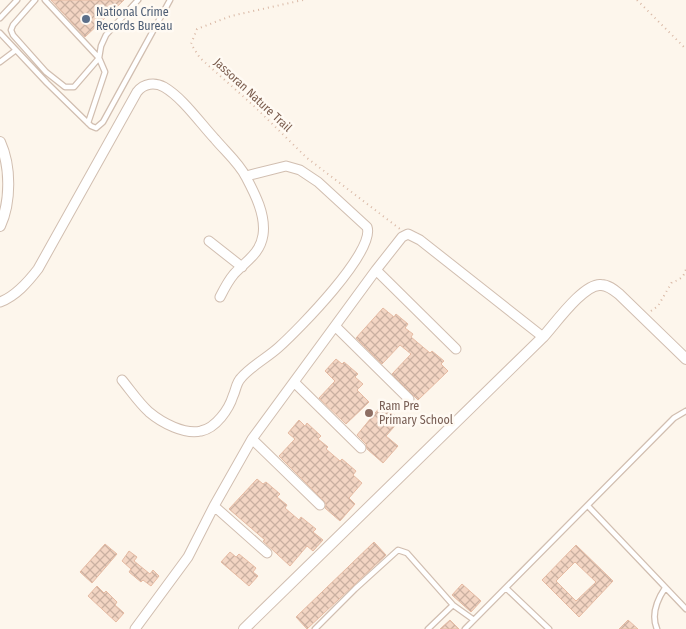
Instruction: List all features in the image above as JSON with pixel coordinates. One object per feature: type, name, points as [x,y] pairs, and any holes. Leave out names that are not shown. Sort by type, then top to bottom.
[{"type":"street","points":[[0,302],[6,300],[24,286],[38,269],[137,92],[145,85],[158,85],[172,92],[180,100],[246,176],[258,203],[263,223],[260,248],[228,283],[220,296]]},
{"type":"street","points":[[0,142],[4,150],[7,170],[6,205],[0,226]]},
{"type":"street","points":[[122,380],[150,412],[162,420],[186,431],[197,432],[207,430],[231,403],[240,379],[293,334],[340,282],[357,259],[367,238],[367,227],[307,174],[292,166],[286,166],[246,176]]},
{"type":"street","points":[[135,629],[188,557],[252,439],[397,242],[408,234],[420,240],[543,337]]},
{"type":"street","points":[[209,241],[242,267]]},
{"type":"street","points":[[376,270],[456,349]]},
{"type":"street","points":[[244,629],[543,337],[584,292],[595,286],[610,287],[686,359]]},
{"type":"street","points":[[335,326],[409,398]]},
{"type":"street","points":[[294,382],[361,448]]},
{"type":"street","points":[[252,439],[320,505]]},
{"type":"street","points":[[214,506],[267,553]]},
{"type":"lane","points":[[0,18],[17,0]]},
{"type":"lane","points":[[35,0],[13,25],[11,30],[13,35],[46,72],[65,87],[74,87],[99,58],[101,46],[106,35],[138,0]]},
{"type":"lane","points":[[45,0],[99,58],[105,72],[88,123]]},
{"type":"lane","points":[[0,33],[88,123],[96,128],[103,122],[170,0]]},
{"type":"lane","points":[[0,62],[16,50]]},
{"type":"lane","points":[[465,629],[674,418],[686,411]]},
{"type":"lane","points":[[588,506],[686,609]]},
{"type":"lane","points":[[315,629],[362,582],[398,550],[407,553],[453,605],[474,620]]},
{"type":"lane","points":[[506,588],[548,629]]},
{"type":"lane","points":[[657,629],[654,616],[657,603],[665,588]]},
{"type":"lane","points":[[428,629],[453,605]]},
{"type":"path","name":"Jassoran Nature Trail","points":[[303,0],[231,16],[197,29],[191,44],[200,58],[254,106],[307,158],[408,234]]},
{"type":"path","points":[[637,0],[686,49]]},
{"type":"path","points":[[643,318],[658,306],[672,282],[679,280],[686,269]]},
{"type":"building","name":"National Crime Records Bureau","points":[[51,0],[124,0],[85,37]]},
{"type":"building","points":[[383,308],[394,317],[396,314],[408,324],[405,328],[413,334],[411,337],[430,353],[432,351],[444,361],[441,364],[448,371],[418,400],[392,374],[411,354],[400,345],[382,364],[356,338]]},
{"type":"building","points":[[336,359],[342,364],[344,362],[358,374],[355,377],[363,384],[357,390],[369,402],[346,424],[319,398],[335,381],[325,371]]},
{"type":"building","points":[[385,401],[394,409],[391,412],[400,420],[386,436],[398,446],[383,463],[367,449],[366,444],[357,435]]},
{"type":"building","points":[[299,420],[305,426],[307,423],[321,436],[318,439],[328,447],[326,449],[356,471],[353,475],[362,483],[349,498],[355,504],[340,521],[325,508],[326,504],[324,501],[279,456],[295,439],[288,433]]},
{"type":"building","points":[[257,479],[263,484],[266,482],[280,494],[277,497],[287,505],[285,508],[299,520],[301,517],[316,529],[313,532],[323,540],[313,551],[307,546],[290,566],[263,541],[265,540],[229,509]]},
{"type":"building","points":[[374,542],[386,555],[307,629],[296,617]]},
{"type":"building","points":[[105,544],[117,554],[92,583],[80,572]]},
{"type":"building","points":[[576,545],[613,581],[579,617],[542,580]],"holes":[[[575,562],[596,582],[576,601],[556,581]]]},
{"type":"building","points":[[129,551],[137,557],[134,561],[150,574],[153,570],[159,576],[151,586],[143,580],[141,582],[129,572],[131,569],[122,561]]},
{"type":"building","points":[[230,552],[236,557],[239,554],[256,568],[253,572],[258,576],[249,586],[221,562]]},
{"type":"building","points":[[462,584],[481,601],[471,612],[452,595]]},
{"type":"building","points":[[97,586],[104,593],[106,591],[117,602],[115,605],[124,613],[116,622],[88,596]]},
{"type":"building","points":[[450,620],[459,629],[440,629]]},
{"type":"building","points":[[628,620],[638,629],[619,629]]},
{"type":"place","name":"National Crime Records Bureau","points":[[86,19]]},
{"type":"place","name":"Ram Pre Primary School","points":[[369,413]]}]
